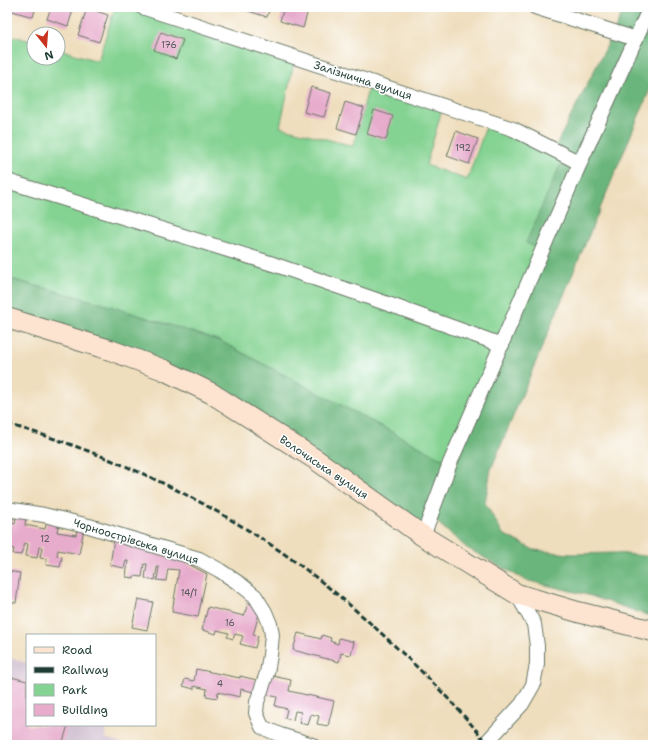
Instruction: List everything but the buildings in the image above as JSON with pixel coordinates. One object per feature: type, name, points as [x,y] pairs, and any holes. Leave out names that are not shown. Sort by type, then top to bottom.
[{"type":"main road","name":"Волочиська вулиця","points":[[7,318],[110,350],[164,370],[211,393],[315,458],[424,536],[517,594],[644,629]]},
{"type":"street","name":"Залізнична вулиця","points":[[142,7],[513,129],[553,151],[580,163]]},
{"type":"street","points":[[535,7],[636,39]]},
{"type":"street","points":[[424,536],[450,463],[580,163],[650,7]]},
{"type":"street","points":[[7,181],[273,264],[502,345]]},
{"type":"street","name":"Чорноострівська вулиця","points":[[7,509],[44,515],[89,526],[199,559],[240,584],[255,596],[265,612],[270,624],[272,635],[267,673],[256,702],[256,713],[262,727],[280,735],[312,745]]},
{"type":"street","points":[[484,745],[522,704],[533,685],[537,664],[537,646],[534,624],[517,594]]},
{"type":"shaded area","points":[[7,657],[26,663],[26,726],[106,726],[105,738],[127,745],[7,745]]},
{"type":"green space","points":[[115,7],[142,7],[295,57],[280,127],[353,146],[370,82],[443,106],[426,165],[467,180],[488,121],[580,163],[450,463],[220,341],[100,303],[7,278],[7,34],[26,40],[26,66],[66,66],[66,51],[98,61]]},
{"type":"green space","points":[[625,7],[653,7],[653,82],[491,469],[485,503],[503,534],[534,550],[570,554],[617,553],[653,557],[653,617],[588,595],[525,580],[467,548],[431,517],[423,536],[211,393],[7,318],[7,278],[100,303],[220,341],[450,463],[542,250],[526,243],[564,156],[553,151],[614,32]]},
{"type":"railway","points":[[7,424],[75,446],[173,488],[235,522],[283,553],[317,578],[382,633],[467,719],[488,745]]}]
